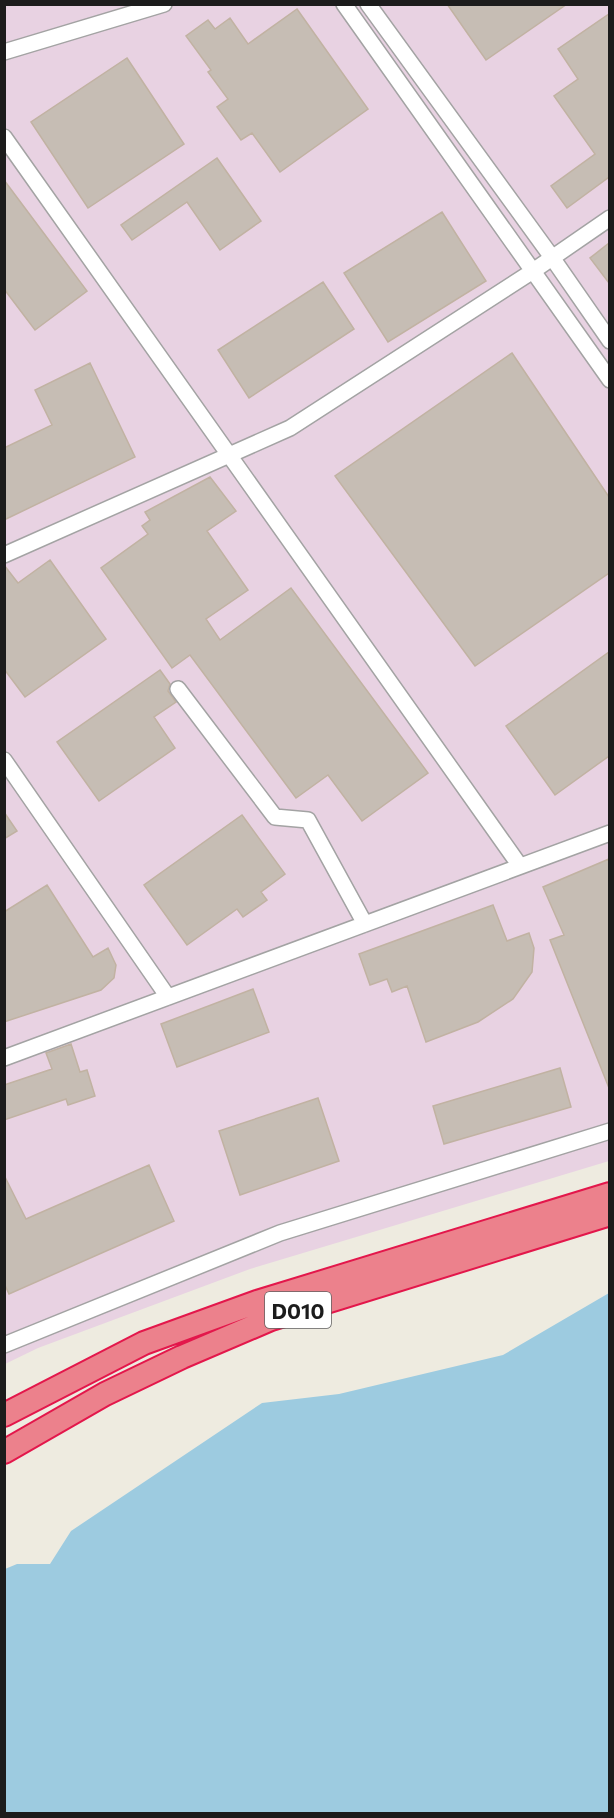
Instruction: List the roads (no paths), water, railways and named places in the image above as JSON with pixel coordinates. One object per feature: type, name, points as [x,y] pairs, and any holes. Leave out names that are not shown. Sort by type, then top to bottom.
[{"type":"highway","name":"D010","points":[[4,1415],[154,1339],[257,1302],[609,1194]]},
{"type":"highway","name":"D010","points":[[4,1452],[105,1394],[182,1357],[271,1319],[609,1214]]},
{"type":"street","points":[[4,52],[164,4]]},
{"type":"street","points":[[344,4],[609,380]]},
{"type":"street","points":[[368,4],[551,256],[609,341]]},
{"type":"street","points":[[4,137],[231,453],[520,866]]},
{"type":"street","points":[[4,555],[290,428],[533,271],[551,256],[609,218]]},
{"type":"street","points":[[178,690],[275,817],[308,820],[365,924]]},
{"type":"street","points":[[4,760],[168,997]]},
{"type":"street","points":[[4,1058],[609,833]]},
{"type":"street","points":[[4,1345],[280,1233],[609,1131]]},
{"type":"water","points":[[609,1293],[609,1813],[5,1813],[5,1569],[17,1564],[50,1564],[71,1531],[262,1403],[339,1394],[503,1355]]}]
